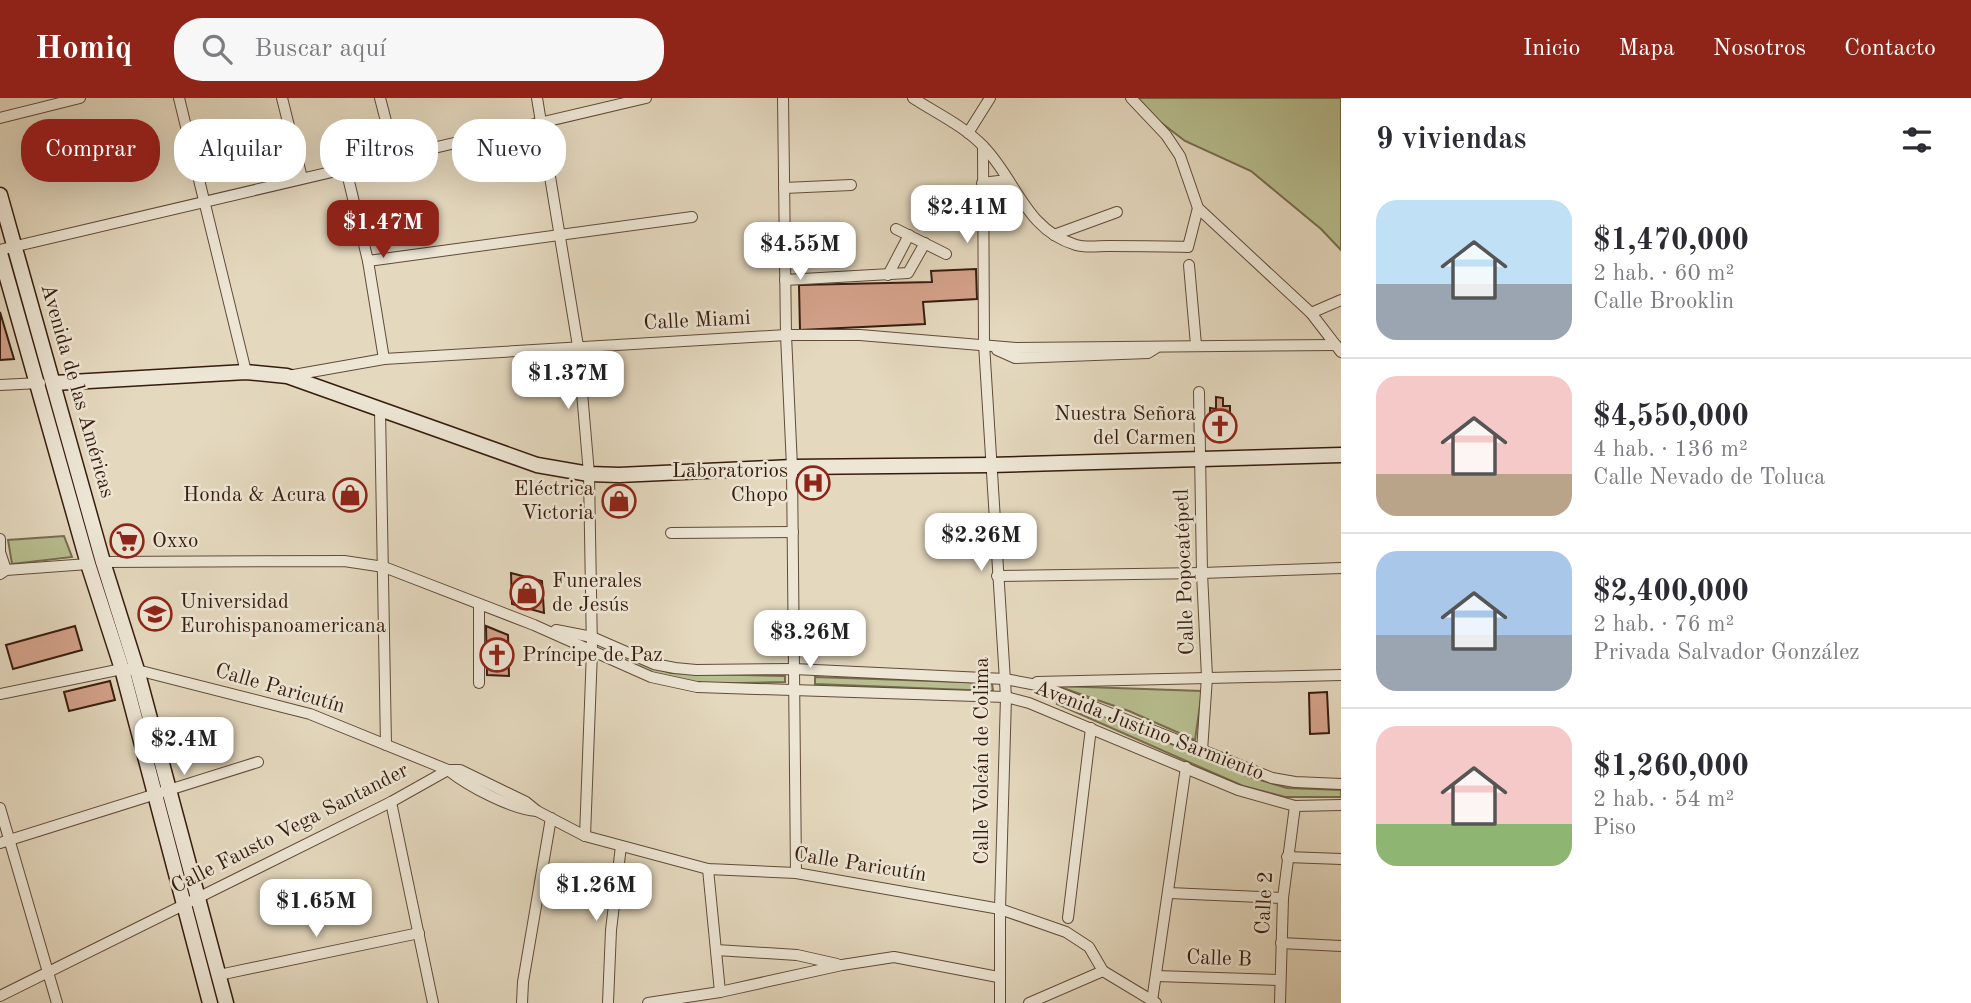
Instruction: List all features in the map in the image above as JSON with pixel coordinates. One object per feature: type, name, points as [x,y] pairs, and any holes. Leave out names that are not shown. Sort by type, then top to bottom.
[{"type":"main road","name":"Avenida de las Américas","points":[[0,195],[5,250],[37,383],[130,669],[162,791],[197,897],[226,1003]]},
{"type":"main road","name":"Avenida de las Américas","points":[[5,250],[54,383],[96,563]]},
{"type":"main road","points":[[54,383],[246,372],[288,376],[537,465],[589,474],[1341,455]]},
{"type":"main road","name":"Avenida de las Américas","points":[[162,791],[184,904],[209,1003]]},
{"type":"street","points":[[0,118],[80,98]]},
{"type":"street","points":[[179,98],[246,372]]},
{"type":"street","points":[[282,98],[287,119]]},
{"type":"street","points":[[380,98],[385,119]]},
{"type":"street","points":[[537,98],[542,119]]},
{"type":"street","points":[[551,119],[646,98]]},
{"type":"street","points":[[783,98],[786,335],[792,467],[796,689],[796,873]]},
{"type":"street","points":[[913,98],[968,133],[983,146],[1018,197],[1054,235],[1078,246],[1188,247],[1198,208]]},
{"type":"street","points":[[968,133],[990,98]]},
{"type":"street","points":[[1130,98],[1167,135],[1180,156],[1198,208],[1311,313],[1339,348]]},
{"type":"street","name":"Calle Volcán de Colima","points":[[983,146],[984,344],[1006,697],[998,977],[1000,1003]]},
{"type":"street","points":[[982,183],[1007,180]]},
{"type":"street","points":[[5,250],[286,182]]},
{"type":"street","points":[[349,182],[368,261],[384,359]]},
{"type":"street","points":[[551,182],[578,346],[589,474],[592,651],[585,836]]},
{"type":"street","points":[[784,188],[851,185]]},
{"type":"street","points":[[1054,235],[1117,212]]},
{"type":"street","points":[[368,261],[692,217]]},
{"type":"street","points":[[896,229],[946,254]]},
{"type":"street","points":[[888,275],[909,235]]},
{"type":"street","points":[[785,280],[908,273],[925,243]]},
{"type":"street","points":[[1189,265],[1196,345]]},
{"type":"street","points":[[1311,313],[1341,300]]},
{"type":"street","name":"Calle Miami","points":[[288,376],[384,359],[786,335],[860,335],[1016,348],[1156,348],[1196,345],[1339,348]]},
{"type":"street","points":[[0,385],[54,383]]},
{"type":"street","name":"Calle Popocatépetl","points":[[1199,392],[1207,677],[1202,751]]},
{"type":"street","points":[[380,410],[386,745]]},
{"type":"street","points":[[671,533],[793,532]]},
{"type":"street","points":[[0,539],[3,572]]},
{"type":"street","name":"Avenida Justino Sarmiento","points":[[3,572],[96,563],[344,561],[384,567],[534,625],[651,677],[672,683],[697,687],[1006,697],[1029,703],[1186,766],[1238,790],[1295,806],[1341,805]]},
{"type":"street","points":[[997,576],[1341,568]]},
{"type":"street","points":[[478,683],[479,604]]},
{"type":"street","name":"Avenida Justino Sarmiento","points":[[534,625],[592,637],[654,663],[675,668],[794,669],[1005,679],[1026,683],[1272,778],[1341,784]]},
{"type":"street","points":[[0,694],[130,669]]},
{"type":"street","name":"Calle Paricutín","points":[[130,669],[310,714],[448,770],[460,770],[526,802],[537,811],[585,836],[621,846],[708,869],[796,873],[1000,909],[1066,932],[1089,947],[1103,971],[1154,1002]]},
{"type":"street","points":[[1026,683],[1341,675]]},
{"type":"street","points":[[1068,918],[1091,728]]},
{"type":"street","points":[[5,842],[258,762]]},
{"type":"street","points":[[1154,1002],[1186,766]]},
{"type":"street","name":"Calle Fausto Vega Santander","points":[[0,996],[391,802],[448,770]]},
{"type":"street","points":[[391,802],[433,1003]]},
{"type":"street","name":"Calle 2","points":[[1280,1003],[1283,898],[1295,806]]},
{"type":"street","points":[[0,808],[5,842],[57,1003]]},
{"type":"street","points":[[522,1003],[523,982],[551,818]]},
{"type":"street","points":[[608,1003],[611,930],[621,846]]},
{"type":"street","points":[[1287,857],[1341,859]]},
{"type":"street","points":[[708,869],[720,992]]},
{"type":"street","points":[[1169,893],[1283,898]]},
{"type":"street","points":[[219,975],[419,933]]},
{"type":"street","points":[[1281,943],[1341,946]]},
{"type":"street","points":[[716,950],[797,955],[842,965]]},
{"type":"street","points":[[648,1003],[720,992],[842,965],[894,957],[998,977]]},
{"type":"street","points":[[1029,1003],[1103,971]]},
{"type":"street","name":"Calle B","points":[[1156,976],[1280,980]]},
{"type":"green space","points":[[1129,98],[1341,98],[1341,250],[1321,229],[1251,171],[1185,141]]},
{"type":"green space","points":[[64,536],[72,557],[12,564],[8,540]]},
{"type":"green space","points":[[610,648],[645,665],[671,673],[785,676],[785,682],[697,684],[669,681],[607,654]]},
{"type":"green space","points":[[815,677],[992,683],[993,691],[815,684]]},
{"type":"green space","points":[[1057,686],[1202,691],[1195,740],[1129,711]]},
{"type":"green space","points":[[1060,697],[1247,776],[1287,788],[1341,790],[1341,797],[1285,797],[1243,786],[1057,704]]},
{"type":"building","points":[[976,269],[977,299],[923,302],[925,324],[800,330],[799,285],[932,282],[931,271]]},
{"type":"building","points":[[0,312],[14,359],[0,360]]},
{"type":"building","name":"Nuestra Señora del Carmen","points":[[1216,397],[1223,398],[1223,406],[1230,406],[1230,412],[1223,412],[1223,438],[1217,438],[1217,414],[1210,414],[1210,408],[1216,409]]},
{"type":"building","name":"Funerales de Jesús","points":[[511,573],[542,581],[544,613],[512,604]]},
{"type":"building","points":[[75,626],[82,650],[13,669],[6,645]]},
{"type":"building","name":"Príncipe de Paz","points":[[486,626],[508,635],[509,676],[487,675]]},
{"type":"building","points":[[110,681],[115,700],[69,711],[64,692]]},
{"type":"building","points":[[1327,692],[1329,733],[1310,734],[1309,693]]},
{"type":"place","name":"Nuestra Señora del Carmen","points":[[1220,426]]},
{"type":"place","name":"Laboratorios Chopo","points":[[813,483]]},
{"type":"place","name":"Honda & Acura","points":[[350,495]]},
{"type":"place","name":"Eléctrica Victoria","points":[[619,501]]},
{"type":"place","name":"Oxxo","points":[[127,541]]},
{"type":"place","name":"Funerales de Jesús","points":[[527,593]]},
{"type":"place","name":"Universidad Eurohispanoamericana","points":[[155,614]]},
{"type":"place","name":"Príncipe de Paz","points":[[497,655]]}]
